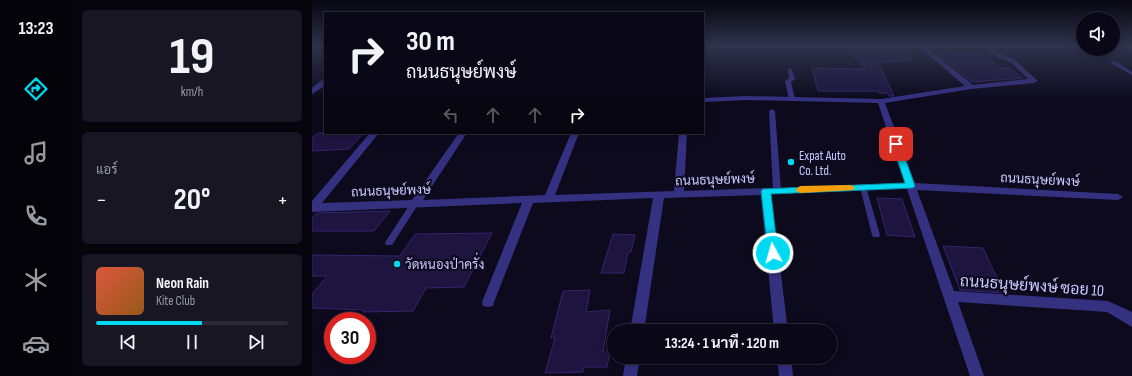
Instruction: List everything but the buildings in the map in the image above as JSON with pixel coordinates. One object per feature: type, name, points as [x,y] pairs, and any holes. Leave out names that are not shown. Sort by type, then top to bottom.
[{"type":"street","points":[[942,64],[971,87]]},
{"type":"street","points":[[704,100],[746,98],[881,102],[971,87],[1034,81],[1016,64]]},
{"type":"street","points":[[312,92],[324,83]]},
{"type":"street","name":"ถนนธนุษย์พงษ์ ซอย 10","points":[[881,102],[977,376]]},
{"type":"street","points":[[312,207],[374,134]]},
{"type":"street","points":[[415,203],[462,134]]},
{"type":"street","points":[[549,198],[575,134]]},
{"type":"street","points":[[679,194],[683,134]]},
{"type":"street","name":"ถนนธนุษย์พงษ์","points":[[312,207],[910,186],[1118,197]]},
{"type":"street","points":[[772,190],[782,324]]},
{"type":"street","points":[[638,324],[659,195]]},
{"type":"street","points":[[488,302],[529,199]]},
{"type":"street","name":"ถนนธนุษย์พงษ์ ซอย 10","points":[[949,296],[1108,307],[1127,316],[1132,321]]},
{"type":"street","points":[[630,376],[632,364]]},
{"type":"street","points":[[785,364],[786,376]]},
{"type":"lane","points":[[1115,64],[1132,74]]},
{"type":"lane","points":[[790,70],[792,79],[788,81],[792,99]]},
{"type":"lane","points":[[772,111],[772,190]]},
{"type":"lane","points":[[863,187],[876,235]]},
{"type":"lane","points":[[389,243],[415,203]]},
{"type":"slow traffic","points":[[800,190],[850,188]]},
{"type":"place","name":"Expat Auto Co. Ltd.","points":[[791,162]]},
{"type":"place","name":"วัดหนองป่าครั่ง","points":[[397,264]]},
{"type":"route","points":[[773,253],[766,191],[910,186],[896,144]]}]
